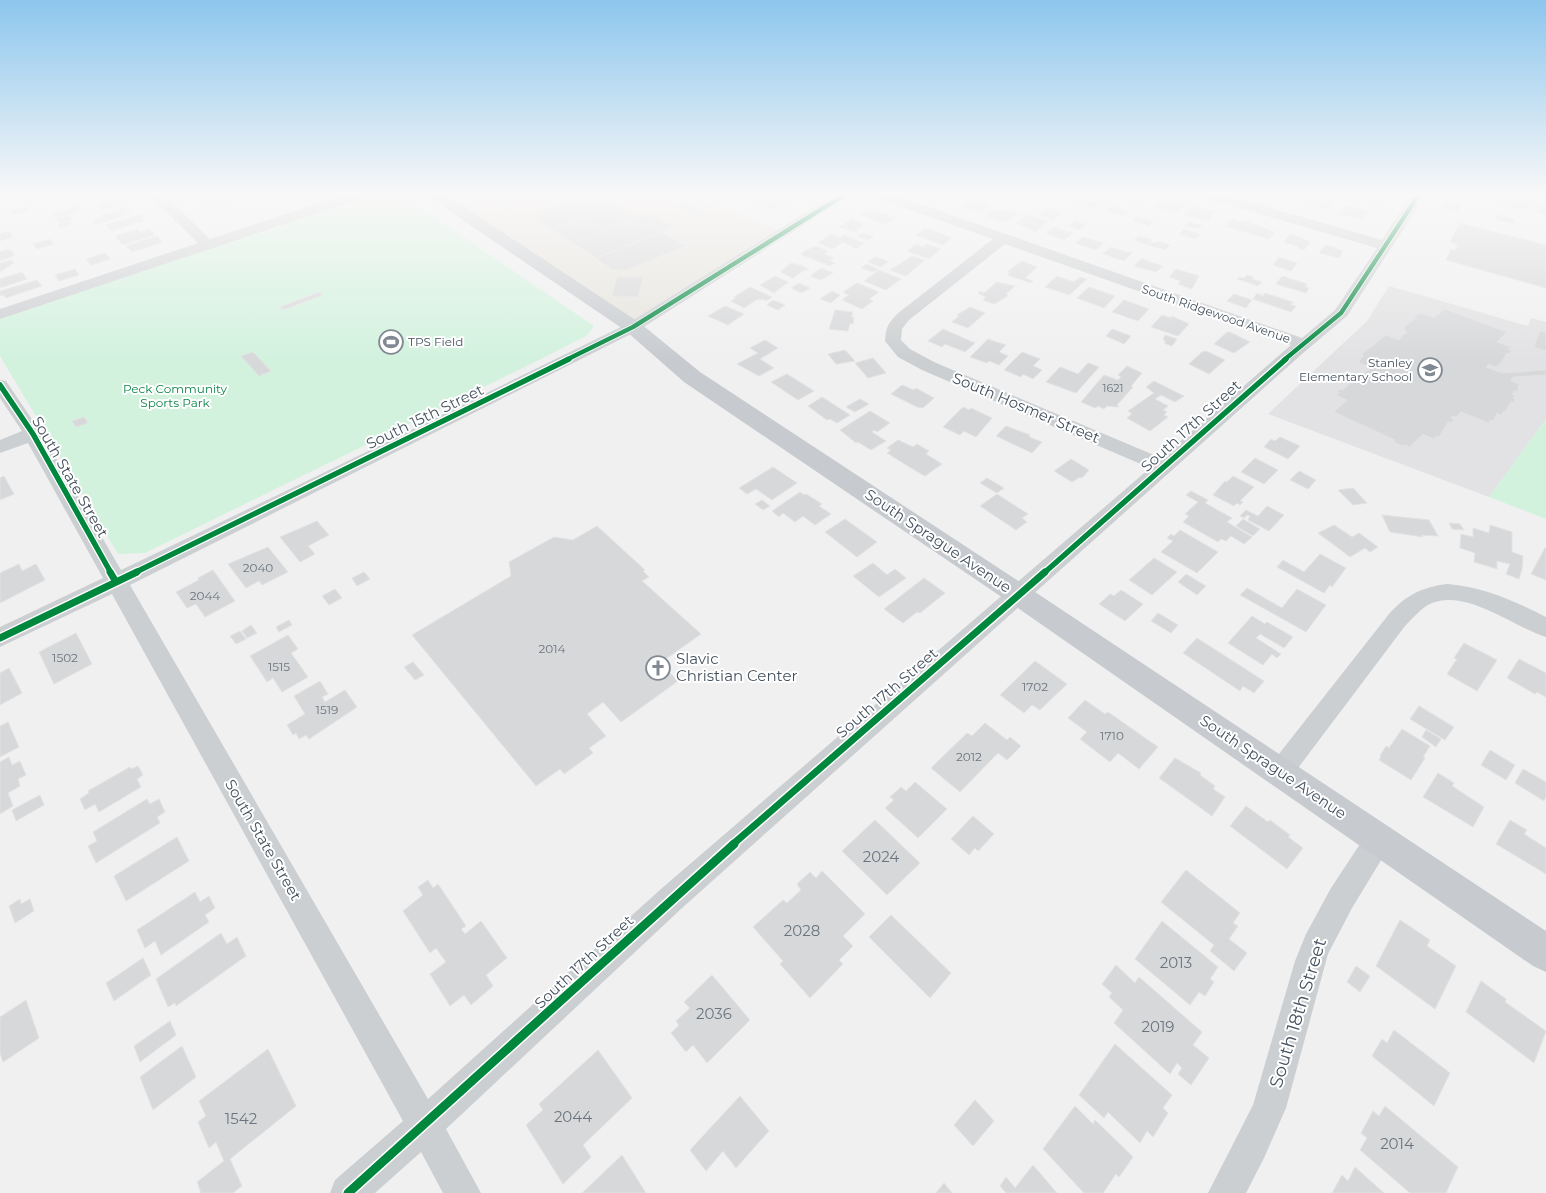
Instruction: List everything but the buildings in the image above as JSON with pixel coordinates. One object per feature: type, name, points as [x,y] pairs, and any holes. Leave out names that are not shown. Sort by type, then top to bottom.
[{"type":"main road","name":"South Sprague Avenue","points":[[515,249],[633,327],[680,368],[1019,595],[1546,953]]},
{"type":"street","points":[[0,314],[197,249]]},
{"type":"street","name":"South 15th Street","points":[[0,638],[633,327],[758,249]]},
{"type":"street","name":"South Hosmer Street","points":[[990,249],[903,317],[894,328],[893,341],[904,353],[921,362],[1164,467]]},
{"type":"street","name":"South Ridgewood Avenue","points":[[1030,249],[1304,344]]},
{"type":"street","name":"South 17th Street","points":[[348,1193],[425,1125],[671,899],[1341,313],[1384,249]]},
{"type":"street","name":"South State Street","points":[[0,385],[33,434],[463,1193]]},
{"type":"street","points":[[0,447],[33,434]]},
{"type":"street","points":[[1280,772],[1409,607],[1420,599],[1444,592],[1457,594],[1489,602],[1546,628]]},
{"type":"street","name":"South 18th Street","points":[[1226,1193],[1252,1146],[1269,1108],[1310,960],[1318,940],[1340,900],[1380,839]]},
{"type":"shaded area","points":[[515,249],[758,249],[633,327]]},
{"type":"shaded area","name":"Stanley Elementary School","points":[[1389,286],[1528,326],[1531,318],[1546,322],[1546,419],[1489,497],[1268,414],[1367,321]]},
{"type":"green space","name":"Peck Community Sports Park","points":[[212,249],[481,249],[594,326],[586,336],[543,358],[145,553],[118,554],[0,356],[0,319]]},
{"type":"green space","points":[[1546,419],[1546,519],[1489,497]]},
{"type":"cycle path","points":[[0,638],[322,482],[633,327],[758,249]]},
{"type":"cycle path","points":[[348,1193],[425,1125],[671,899],[1296,350],[1341,313],[1383,249]]},
{"type":"cycle path","points":[[0,385],[33,434],[116,582]]},
{"type":"place","name":"TPS Field","points":[[391,342]]},
{"type":"place","name":"Stanley Elementary School","points":[[1430,370]]},
{"type":"place","name":"Slavic Christian Center","points":[[658,668]]}]
